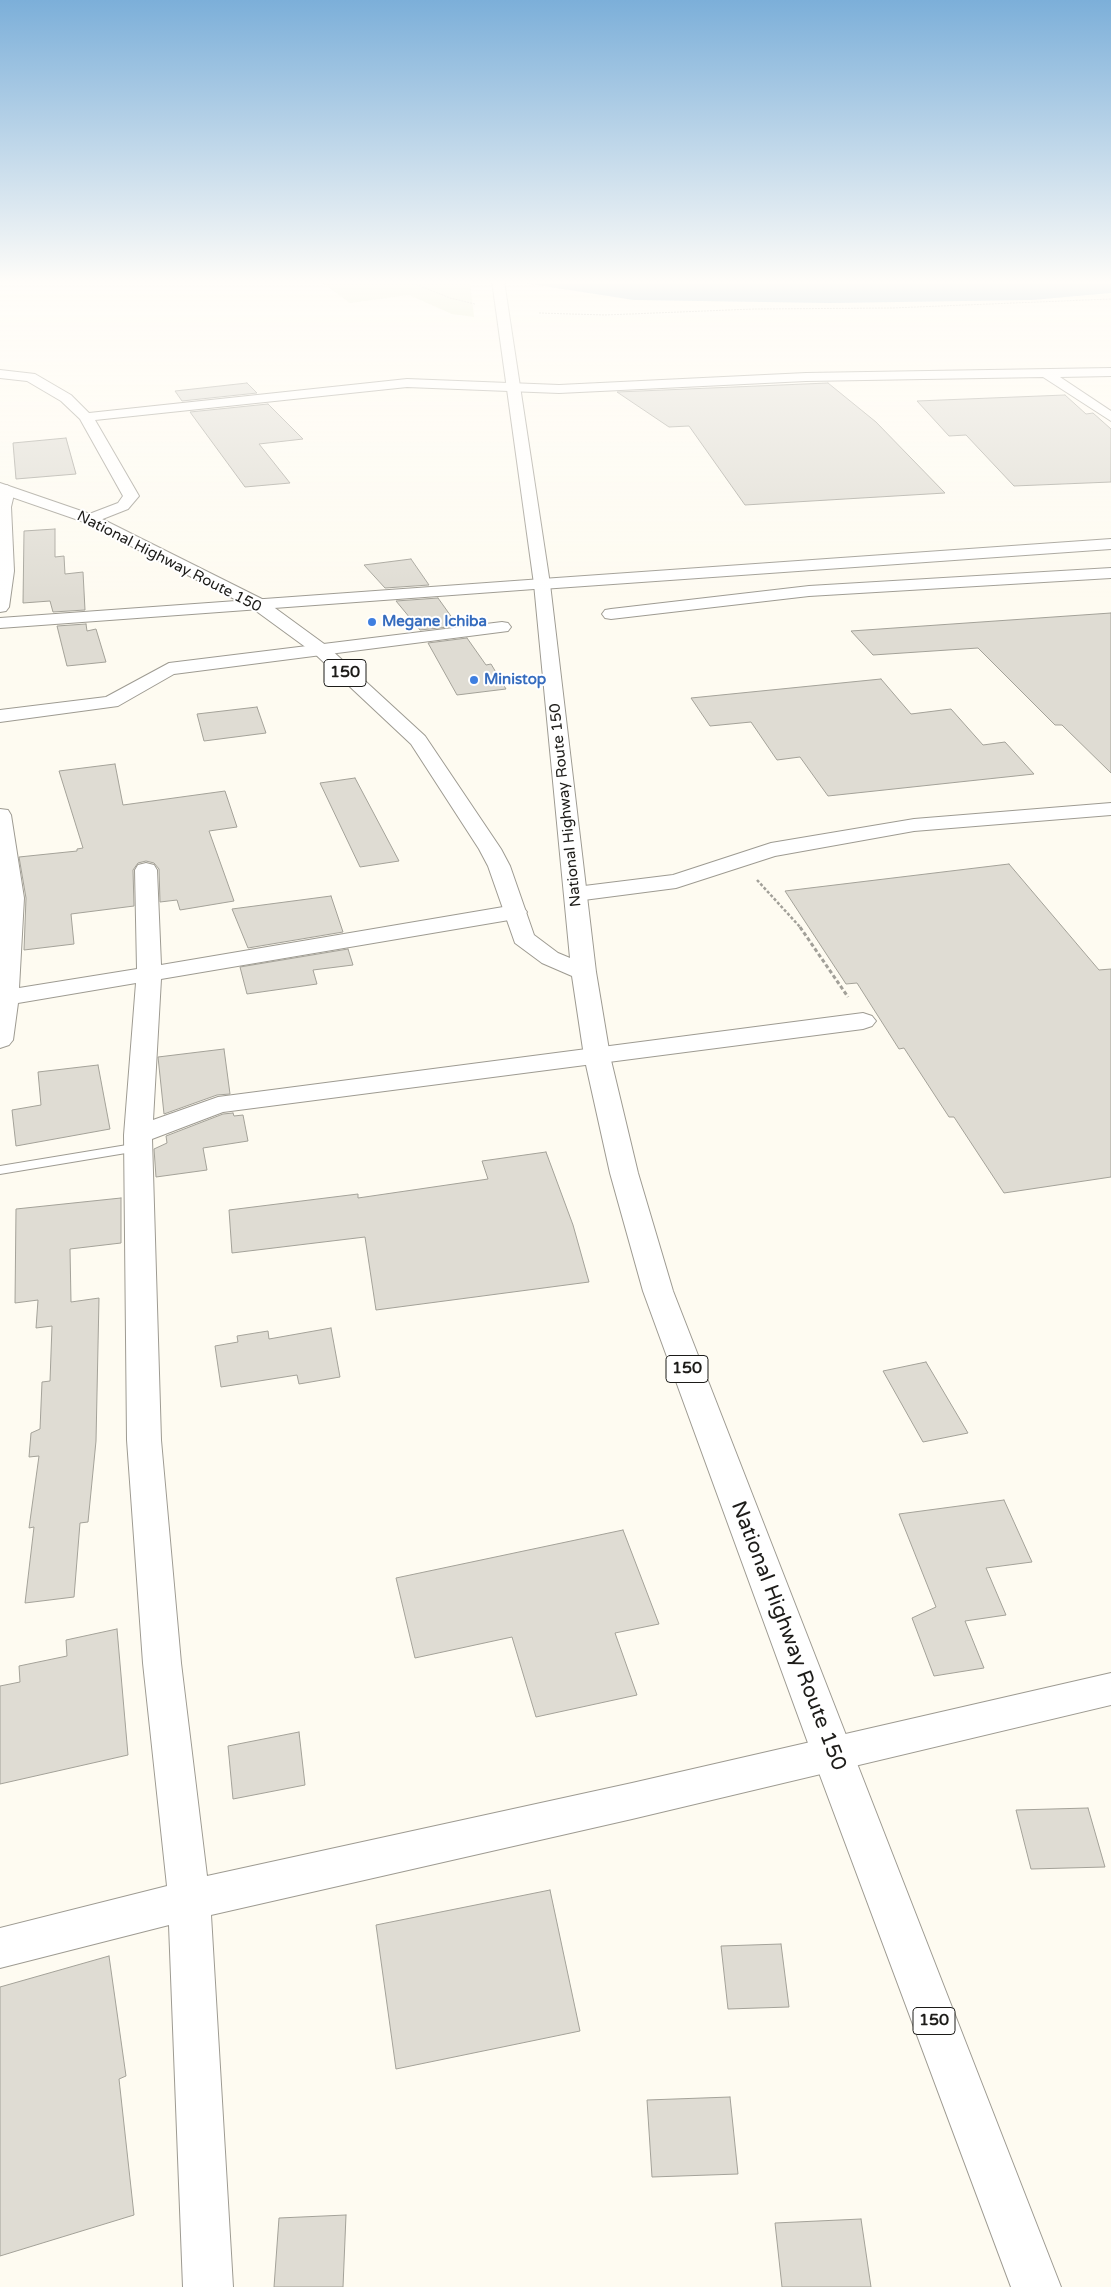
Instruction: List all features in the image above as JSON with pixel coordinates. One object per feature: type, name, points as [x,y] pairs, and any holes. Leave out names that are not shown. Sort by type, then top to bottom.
[{"type":"main road","points":[[49,388],[66,398],[86,417],[131,496],[123,506],[90,519]]},
{"type":"main road","points":[[86,417],[363,388]]},
{"type":"main road","points":[[507,388],[600,388]]},
{"type":"main road","name":"National Highway Route 150","points":[[513,388],[542,584],[584,972],[597,1056],[624,1173],[658,1291],[832,1754],[1036,2287]]},
{"type":"main road","points":[[1068,388],[1111,416]]},
{"type":"main road","points":[[0,607],[3,571],[4,489]]},
{"type":"main road","name":"National Highway Route 150","points":[[4,489],[90,519],[258,604],[321,650],[418,740],[490,849],[515,912],[523,938],[550,958],[584,972]]},
{"type":"main road","points":[[0,623],[1111,544]]},
{"type":"main road","points":[[611,614],[808,591],[1111,573]]},
{"type":"main road","points":[[0,716],[111,702],[169,669],[502,627]]},
{"type":"main road","points":[[576,894],[676,880],[771,850],[914,825],[1111,809]]},
{"type":"main road","points":[[0,815],[13,898],[0,1040]]},
{"type":"main road","points":[[146,870],[148,975],[138,1141],[144,1440],[162,1663],[189,1900],[208,2287]]},
{"type":"main road","points":[[3,999],[515,912]]},
{"type":"main road","points":[[138,1141],[218,1105],[863,1021]]},
{"type":"main road","points":[[0,1948],[189,1900],[1111,1689]]},
{"type":"lane","points":[[0,1170],[138,1141]]},
{"type":"path","points":[[739,860],[798,924],[863,1021]]},
{"type":"building","points":[[204,388],[252,388],[257,393],[182,401],[175,391]]},
{"type":"building","points":[[717,388],[834,388],[876,422],[945,493],[745,505],[689,426],[669,427],[617,392]]},
{"type":"building","points":[[1065,395],[1086,414],[1093,413],[1111,429],[1111,482],[1014,486],[966,435],[949,436],[917,401]]},
{"type":"building","points":[[268,404],[303,439],[259,444],[290,483],[245,487],[190,412]]},
{"type":"building","points":[[66,438],[76,474],[16,479],[13,443]]},
{"type":"building","points":[[55,529],[55,557],[64,556],[65,574],[83,572],[85,610],[53,612],[50,601],[23,603],[24,531]]},
{"type":"building","points":[[411,559],[429,585],[385,588],[364,565]]},
{"type":"building","points":[[438,598],[458,626],[420,630],[396,601]]},
{"type":"building","points":[[1111,613],[1111,773],[1062,725],[1055,725],[978,648],[873,655],[851,631]]},
{"type":"building","points":[[86,624],[87,631],[96,629],[106,662],[67,666],[57,626]]},
{"type":"building","points":[[467,638],[486,665],[491,664],[506,689],[457,695],[428,643]]},
{"type":"building","points":[[881,679],[911,714],[951,709],[983,745],[1005,742],[1034,774],[828,796],[800,757],[777,760],[751,722],[710,726],[691,698]]},
{"type":"building","points":[[257,707],[266,733],[204,741],[197,714]]},
{"type":"building","points":[[115,764],[123,805],[225,791],[237,827],[209,831],[234,901],[180,910],[177,900],[160,902],[159,869],[154,863],[146,861],[138,863],[133,870],[134,906],[71,914],[74,944],[24,950],[26,898],[19,857],[77,851],[77,849],[83,848],[59,771]]},
{"type":"building","points":[[355,778],[399,861],[360,867],[320,783]]},
{"type":"building","points":[[1009,864],[1099,970],[1111,969],[1111,1177],[1004,1193],[954,1117],[949,1117],[904,1048],[899,1049],[857,983],[846,984],[785,891]]},
{"type":"building","points":[[331,896],[343,932],[248,948],[232,909]]},
{"type":"building","points":[[348,949],[353,965],[313,970],[317,984],[247,994],[240,967]]},
{"type":"building","points":[[224,1049],[230,1094],[217,1095],[164,1114],[158,1057]]},
{"type":"building","points":[[98,1065],[110,1129],[16,1146],[12,1110],[41,1105],[38,1072]]},
{"type":"building","points":[[233,1113],[234,1116],[243,1115],[248,1141],[203,1148],[207,1170],[156,1177],[154,1149],[167,1143],[166,1136],[223,1114]]},
{"type":"building","points":[[546,1152],[573,1225],[589,1282],[376,1310],[365,1237],[232,1253],[229,1210],[358,1194],[358,1198],[488,1179],[482,1161]]},
{"type":"building","points":[[121,1198],[121,1243],[70,1249],[71,1302],[99,1298],[96,1441],[88,1522],[80,1523],[74,1597],[25,1603],[34,1527],[29,1528],[39,1456],[29,1457],[31,1433],[40,1429],[42,1382],[50,1381],[52,1326],[36,1328],[38,1300],[15,1303],[16,1209]]},
{"type":"building","points":[[331,1328],[340,1377],[299,1384],[297,1375],[221,1387],[215,1346],[238,1342],[237,1336],[268,1331],[269,1339]]},
{"type":"building","points":[[926,1362],[968,1433],[923,1442],[883,1371]]},
{"type":"building","points":[[1004,1500],[1032,1562],[986,1568],[1006,1615],[965,1621],[984,1668],[934,1676],[912,1618],[936,1607],[899,1514]]},
{"type":"building","points":[[623,1530],[659,1624],[615,1633],[637,1695],[536,1717],[512,1637],[415,1658],[396,1578]]},
{"type":"building","points":[[117,1629],[128,1755],[0,1784],[0,1686],[20,1682],[19,1666],[67,1656],[66,1640]]},
{"type":"building","points":[[299,1732],[305,1785],[233,1799],[228,1746]]},
{"type":"building","points":[[1088,1808],[1105,1867],[1031,1869],[1016,1810]]},
{"type":"building","points":[[550,1890],[580,2031],[396,2069],[376,1925]]},
{"type":"building","points":[[781,1944],[789,2007],[728,2009],[721,1946]]},
{"type":"building","points":[[109,1956],[126,2076],[119,2079],[134,2215],[0,2256],[0,1987]]},
{"type":"building","points":[[730,2097],[738,2174],[652,2177],[647,2100]]},
{"type":"building","points":[[346,2215],[343,2287],[274,2287],[279,2218]]},
{"type":"building","points":[[861,2219],[871,2287],[782,2287],[775,2223]]},
{"type":"place","name":"Megane Ichiba","points":[[372,622]]},
{"type":"place","name":"Ministop","points":[[474,680]]}]
